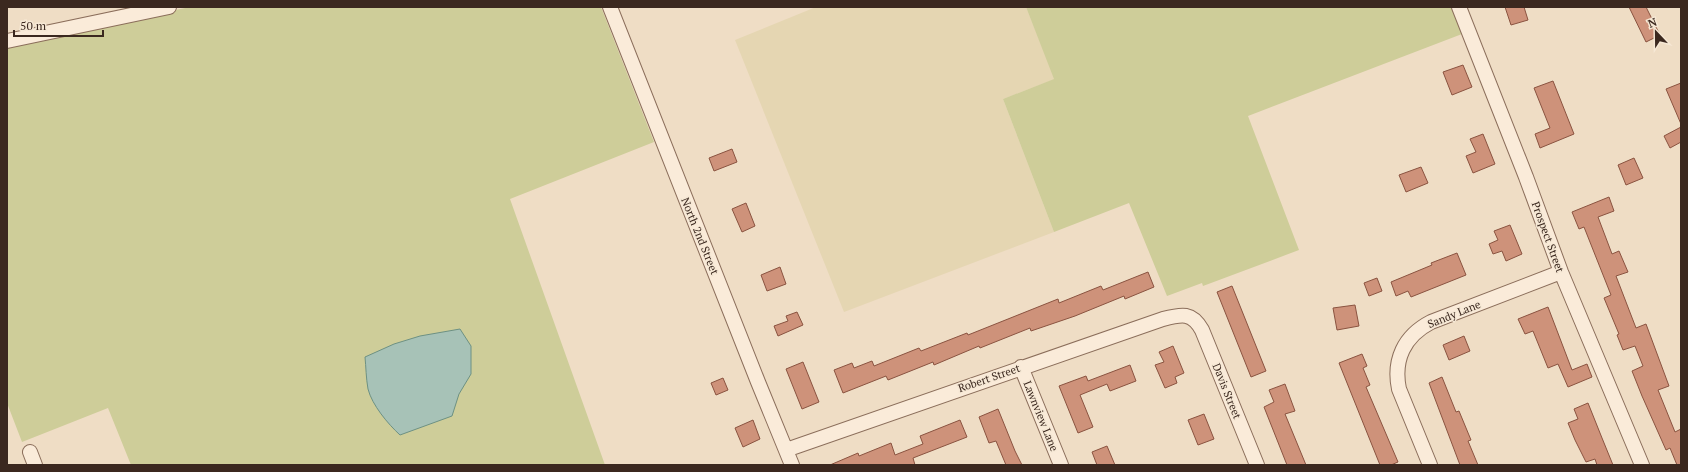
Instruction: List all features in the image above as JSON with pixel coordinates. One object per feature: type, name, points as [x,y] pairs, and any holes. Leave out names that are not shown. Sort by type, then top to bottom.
[{"type":"street","points":[[7,41],[169,7]]},
{"type":"street","name":"North 2nd Street","points":[[610,7],[792,465]]},
{"type":"street","name":"Prospect Street","points":[[1459,7],[1526,177],[1561,272],[1642,465]]},
{"type":"street","name":"Sandy Lane","points":[[1430,465],[1399,389],[1397,378],[1398,363],[1405,344],[1413,335],[1431,322],[1561,272]]},
{"type":"street","name":"Robert Street","points":[[786,450],[1021,367],[1163,319],[1174,316],[1188,316],[1194,318]]},
{"type":"street","name":"Davis Street","points":[[1194,318],[1202,330],[1257,465]]},
{"type":"street","name":"Lawnview Lane","points":[[1021,367],[1061,465]]},
{"type":"shaded area","points":[[190,7],[601,7],[654,142],[510,199],[605,465],[131,465],[108,408],[22,442],[7,403],[7,45]]},
{"type":"shaded area","points":[[816,7],[1026,7],[1055,79],[1003,99],[1054,232],[844,312],[735,40]]},
{"type":"shaded area","points":[[1026,7],[1451,7],[1462,34],[1248,116],[1299,250],[1203,286],[1202,283],[1167,296],[1129,203],[1054,232],[1003,99],[1054,79]]},
{"type":"shaded area","points":[[460,329],[471,346],[471,374],[459,394],[452,416],[400,435],[381,414],[370,395],[367,385],[365,357],[394,344],[420,336]]},
{"type":"building","points":[[1505,7],[1524,7],[1528,20],[1511,25]]},
{"type":"building","points":[[1629,7],[1646,7],[1660,35],[1646,42]]},
{"type":"building","points":[[1463,65],[1472,87],[1452,95],[1443,72]]},
{"type":"building","points":[[1553,81],[1574,134],[1540,148],[1535,134],[1550,128],[1534,88]]},
{"type":"building","points":[[1681,83],[1681,124],[1666,89]]},
{"type":"building","points":[[1681,127],[1681,142],[1670,148],[1664,136]]},
{"type":"building","points":[[1483,134],[1495,164],[1473,173],[1466,156],[1476,152],[1470,139]]},
{"type":"building","points":[[732,149],[737,162],[714,171],[709,158]]},
{"type":"building","points":[[1634,158],[1643,178],[1626,185],[1618,165]]},
{"type":"building","points":[[1421,167],[1428,183],[1406,192],[1399,175]]},
{"type":"building","points":[[1609,197],[1614,211],[1598,217],[1612,254],[1619,251],[1628,272],[1616,276],[1636,328],[1646,324],[1669,386],[1658,390],[1675,432],[1681,429],[1681,465],[1677,465],[1670,448],[1666,450],[1642,396],[1632,371],[1643,366],[1635,346],[1623,350],[1617,335],[1619,334],[1604,298],[1611,295],[1584,227],[1579,229],[1572,212]]},
{"type":"building","points":[[746,203],[755,226],[742,232],[732,209]]},
{"type":"building","points":[[1510,225],[1522,254],[1506,261],[1502,251],[1493,254],[1489,244],[1498,240],[1494,231]]},
{"type":"building","points":[[1457,253],[1466,275],[1411,297],[1408,291],[1396,296],[1391,282],[1432,265],[1431,263]]},
{"type":"building","points":[[780,267],[786,284],[767,291],[761,275]]},
{"type":"building","points":[[1148,272],[1154,287],[1125,299],[1124,296],[1075,316],[1031,331],[1030,328],[980,348],[979,346],[934,365],[933,362],[888,380],[886,376],[843,393],[834,370],[852,363],[854,368],[872,361],[874,366],[919,348],[921,351],[967,333],[968,335],[1058,299],[1059,303],[1101,286],[1103,290]]},
{"type":"building","points":[[1377,278],[1382,291],[1369,296],[1364,283]]},
{"type":"building","points":[[1232,286],[1266,371],[1251,377],[1217,292]]},
{"type":"building","points":[[1355,305],[1359,326],[1337,330],[1333,308]]},
{"type":"building","points":[[1548,307],[1572,370],[1587,364],[1592,377],[1568,387],[1558,364],[1548,368],[1533,331],[1525,334],[1518,319]]},
{"type":"building","points":[[797,312],[803,325],[778,336],[774,326],[788,321],[786,316]]},
{"type":"building","points":[[1464,336],[1470,351],[1449,360],[1443,345]]},
{"type":"building","points":[[1173,346],[1184,373],[1175,377],[1177,383],[1165,388],[1155,365],[1164,362],[1159,352]]},
{"type":"building","points":[[1362,354],[1367,366],[1363,368],[1370,385],[1366,387],[1398,462],[1391,465],[1380,465],[1339,363]]},
{"type":"building","points":[[803,362],[819,402],[802,409],[786,369]]},
{"type":"building","points":[[1130,365],[1136,381],[1110,391],[1107,384],[1080,395],[1093,427],[1078,433],[1059,386],[1086,376],[1088,381]]},
{"type":"building","points":[[1442,377],[1456,412],[1459,411],[1471,440],[1468,441],[1478,465],[1460,465],[1429,383]]},
{"type":"building","points":[[723,378],[728,390],[716,395],[711,383]]},
{"type":"building","points":[[1285,384],[1295,411],[1285,414],[1306,465],[1287,465],[1264,407],[1274,402],[1269,390]]},
{"type":"building","points":[[1588,403],[1613,465],[1597,465],[1595,459],[1586,462],[1568,423],[1578,419],[1574,409]]},
{"type":"building","points":[[998,409],[1022,465],[1006,465],[996,441],[989,443],[979,417]]},
{"type":"building","points":[[1204,414],[1214,439],[1198,445],[1188,420]]},
{"type":"building","points":[[753,420],[760,439],[743,447],[735,428]]},
{"type":"building","points":[[960,420],[967,437],[913,458],[915,465],[830,465],[858,453],[859,456],[891,443],[895,455],[923,444],[920,436]]},
{"type":"building","points":[[1107,446],[1115,465],[1097,465],[1092,452]]}]
